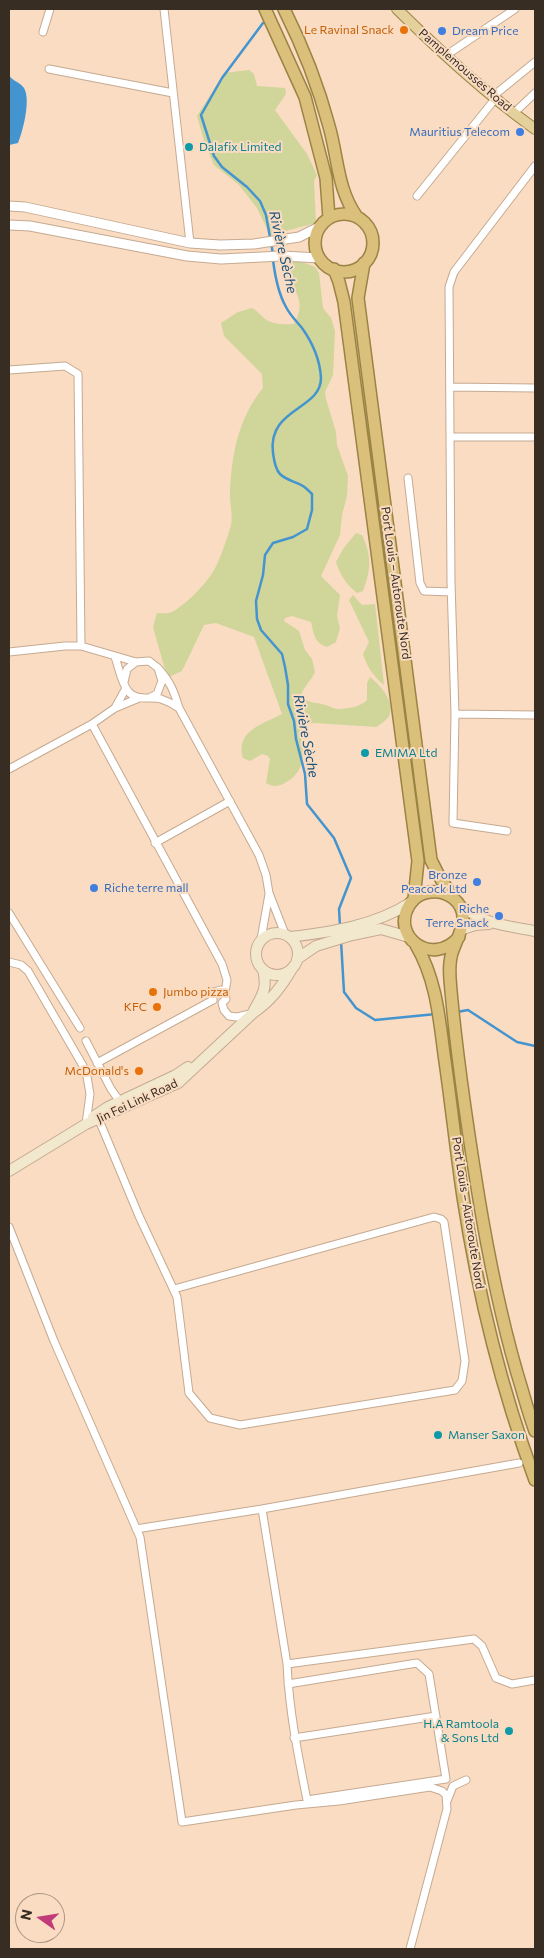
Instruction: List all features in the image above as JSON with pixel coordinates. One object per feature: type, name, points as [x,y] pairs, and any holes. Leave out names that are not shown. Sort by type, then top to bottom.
[{"type":"highway","points":[[265,9],[305,97],[326,178],[325,222],[316,240],[316,247],[320,258],[326,265],[334,269],[348,271],[364,263],[372,252],[372,238],[367,225],[357,217],[344,195],[330,128],[311,68],[284,9]]},
{"type":"highway","points":[[325,222],[343,214],[357,217]]},
{"type":"highway","name":"Port Louis – Autoroute Nord","points":[[364,263],[358,298],[431,860],[456,902]]},
{"type":"highway","name":"Port Louis – Autoroute Nord","points":[[334,269],[344,302],[418,861],[412,901]]},
{"type":"highway","points":[[434,891],[444,893],[456,902],[463,914],[461,933],[447,948],[439,950],[422,949],[412,940],[406,929],[405,920],[412,901],[424,893],[434,891]]},
{"type":"highway","name":"Port Louis – Autoroute Nord","points":[[461,933],[452,954],[449,977],[465,1110],[492,1278],[535,1431]]},
{"type":"highway","name":"Port Louis – Autoroute Nord","points":[[412,940],[430,974],[437,1006],[463,1196],[484,1311],[499,1373],[514,1423],[535,1480]]},
{"type":"main road","name":"Pamplemousses Road","points":[[397,9],[445,56],[493,98],[535,129]]},
{"type":"main road","points":[[253,1013],[266,988],[263,970],[256,958],[256,952],[261,940],[267,935],[276,933],[287,936],[314,935],[395,913],[412,901]]},
{"type":"main road","points":[[456,902],[475,917],[492,924]]},
{"type":"main road","points":[[461,933],[475,925],[492,924],[535,931]]},
{"type":"main road","points":[[263,970],[275,975],[288,972],[307,951],[316,946],[352,935],[381,929],[412,940]]},
{"type":"main road","points":[[287,936],[295,943],[298,951],[295,964]]},
{"type":"main road","name":"Jin Fei Link Road","points":[[9,1171],[86,1124],[99,1120],[122,1105],[179,1078],[210,1053],[253,1013],[266,1004],[283,984],[295,964]]},
{"type":"main road","points":[[86,1124],[96,1115],[122,1105]]},
{"type":"street","points":[[44,32],[50,9]]},
{"type":"street","points":[[164,9],[190,243]]},
{"type":"street","points":[[445,56],[515,9]]},
{"type":"street","points":[[417,196],[493,98],[535,62]]},
{"type":"street","points":[[49,69],[173,94]]},
{"type":"street","points":[[514,113],[535,93]]},
{"type":"street","points":[[507,831],[453,823],[455,714],[451,592],[449,287],[454,272],[535,166]]},
{"type":"street","points":[[9,206],[25,207],[190,243],[220,245],[254,244],[299,237],[325,222]]},
{"type":"street","points":[[9,225],[30,226],[187,256],[221,259],[282,256],[320,258]]},
{"type":"street","points":[[9,370],[65,366],[78,374],[81,646]]},
{"type":"street","points":[[450,387],[535,388]]},
{"type":"street","points":[[450,437],[535,437]]},
{"type":"street","points":[[408,478],[420,583],[424,591],[451,592]]},
{"type":"street","points":[[9,652],[81,646],[136,662],[148,661],[168,678],[179,708],[259,855],[266,875],[269,893],[287,936]]},
{"type":"street","points":[[115,657],[125,685],[131,694],[139,698]]},
{"type":"street","points":[[115,708],[125,685],[128,669],[136,662]]},
{"type":"street","points":[[151,697],[160,688],[161,674],[158,668]]},
{"type":"street","points":[[9,770],[92,724],[115,708],[139,698],[151,697],[170,702],[179,708]]},
{"type":"street","points":[[455,714],[535,715]]},
{"type":"street","points":[[92,724],[216,950],[227,980],[226,999],[222,1003]]},
{"type":"street","points":[[156,843],[230,800]]},
{"type":"street","points":[[261,940],[269,893]]},
{"type":"street","points":[[9,913],[80,1028]]},
{"type":"street","points":[[9,962],[20,965],[28,972],[86,1071],[90,1094],[86,1124]]},
{"type":"street","points":[[222,1003],[217,1003],[213,1000],[212,994],[217,989],[225,972]]},
{"type":"street","points":[[217,989],[225,993]]},
{"type":"street","points":[[97,1063],[213,1000]]},
{"type":"street","points":[[222,1003],[224,1010],[229,1016],[237,1017],[253,1013]]},
{"type":"street","points":[[86,1040],[97,1063],[122,1105]]},
{"type":"street","points":[[99,1120],[143,1224],[177,1297],[189,1393],[210,1418],[240,1425],[455,1390],[462,1381],[465,1361],[444,1222],[441,1218],[434,1217],[174,1289]]},
{"type":"street","points":[[9,1227],[54,1341],[140,1537],[182,1822],[430,1787],[442,1791],[446,1795],[447,1801]]},
{"type":"street","points":[[136,1529],[518,1464]]},
{"type":"street","points":[[262,1509],[287,1664],[288,1684],[294,1738],[307,1800],[446,1779],[429,1674],[417,1663],[288,1684]]},
{"type":"street","points":[[287,1664],[474,1639],[482,1646],[496,1678],[512,1684],[535,1680]]},
{"type":"street","points":[[294,1738],[436,1716]]},
{"type":"street","points":[[410,1949],[447,1801],[453,1786],[466,1780]]},
{"type":"green space","points":[[249,70],[254,74],[257,86],[285,88],[286,94],[275,110],[307,154],[317,175],[314,181],[316,223],[270,235],[257,208],[239,185],[214,165],[205,144],[197,116],[224,73]]},
{"type":"green space","points":[[297,260],[315,267],[319,273],[323,308],[331,318],[335,331],[333,375],[325,392],[336,432],[337,445],[348,476],[347,496],[342,515],[340,535],[321,576],[340,595],[337,616],[340,628],[336,642],[327,647],[319,643],[315,637],[311,622],[292,616],[285,618],[284,621],[299,631],[305,650],[312,659],[315,672],[302,692],[303,698],[310,702],[324,704],[337,709],[357,706],[367,700],[367,683],[370,677],[386,694],[391,711],[389,716],[377,727],[314,723],[300,725],[303,742],[301,765],[298,772],[292,778],[285,783],[275,786],[266,783],[270,759],[268,756],[262,754],[250,761],[243,758],[243,741],[247,735],[259,725],[282,714],[254,637],[216,623],[204,625],[182,671],[169,677],[153,627],[157,613],[170,613],[183,605],[203,585],[217,565],[231,525],[230,495],[234,452],[247,412],[263,388],[262,374],[224,336],[221,323],[238,312],[252,308],[271,322],[294,324],[300,304],[296,292],[288,279],[286,270],[290,261]]},
{"type":"green space","points":[[356,533],[362,535],[369,556],[368,576],[363,591],[357,593],[344,579],[336,562],[343,549]]},
{"type":"green space","points":[[353,595],[362,605],[375,604],[384,685],[371,671],[363,654],[369,642],[349,600]]},
{"type":"water","points":[[9,75],[24,88],[27,100],[24,123],[18,143],[9,145]]},
{"type":"waterway","name":"Rivière Sèche","points":[[263,23],[222,78],[201,115],[214,156],[222,167],[247,187],[260,201],[266,215],[273,254]]},
{"type":"waterway","name":"Rivière Sèche","points":[[273,260],[281,296],[288,310],[312,345],[321,378],[319,389],[313,397],[286,418],[278,427],[273,438],[273,453],[277,470],[288,480],[303,486],[312,494],[312,510],[307,529],[293,537],[273,543],[265,555],[263,575],[256,601],[257,619],[261,630],[282,654],[288,685],[288,704],[294,721],[296,739],[305,774],[307,804],[334,838],[351,878],[339,909],[340,926]]},
{"type":"waterway","name":"Rivière Sèche","points":[[341,941],[344,992],[356,1008],[375,1020],[436,1014]]},
{"type":"waterway","name":"Rivière Sèche","points":[[457,1012],[468,1010],[517,1042],[535,1046]]},
{"type":"place","name":"Le Ravinal Snack","points":[[404,30]]},
{"type":"place","name":"Dream Price","points":[[442,31]]},
{"type":"place","name":"Mauritius Telecom","points":[[520,132]]},
{"type":"place","name":"Dalafix Limited","points":[[189,147]]},
{"type":"place","name":"EMIMA Ltd","points":[[365,753]]},
{"type":"place","name":"Bronze Peacock Ltd","points":[[477,882]]},
{"type":"place","name":"Riche terre mall","points":[[94,888]]},
{"type":"place","name":"Riche Terre Snack","points":[[499,916]]},
{"type":"place","name":"Jumbo pizza","points":[[153,992]]},
{"type":"place","name":"KFC","points":[[157,1007]]},
{"type":"place","name":"McDonald's","points":[[139,1071]]},
{"type":"place","name":"Manser Saxon","points":[[438,1435]]},
{"type":"place","name":"H.A Ramtoola & Sons Ltd","points":[[509,1731]]}]
